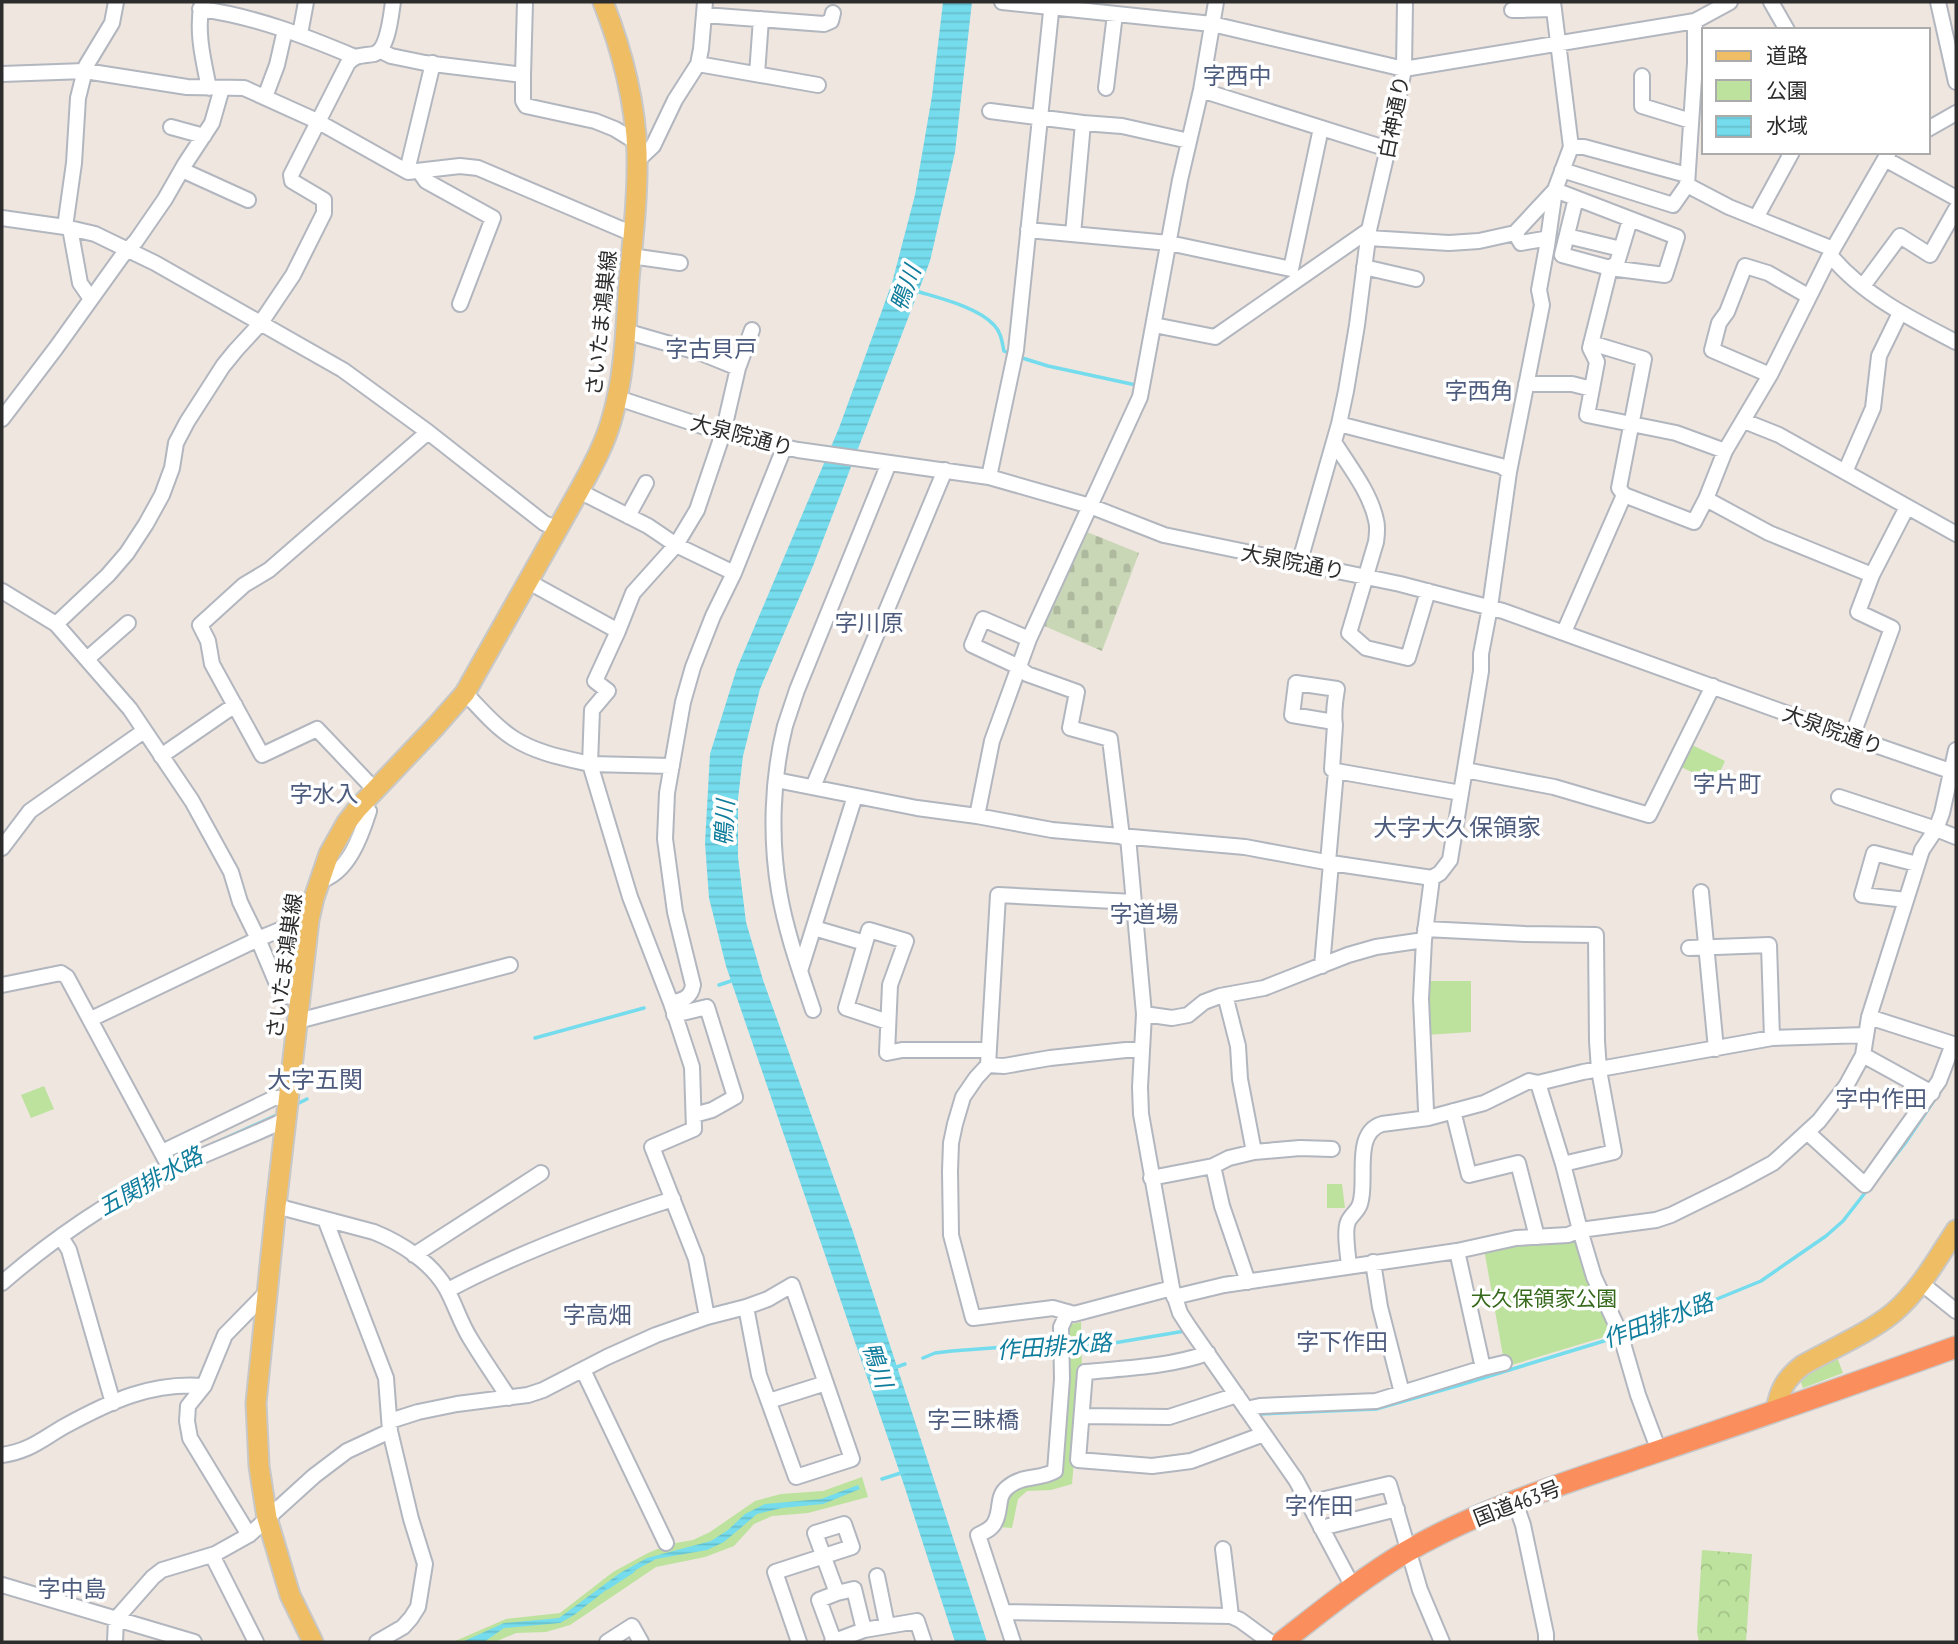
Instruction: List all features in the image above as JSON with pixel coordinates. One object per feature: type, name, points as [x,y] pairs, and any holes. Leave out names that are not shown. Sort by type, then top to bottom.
[{"type":"highway","name":"国道463号","points":[[1282,1642],[1353,1587],[1407,1552],[1477,1518],[1515,1502],[1956,1347]]},
{"type":"main road","name":"さいたま鴻巣線","points":[[313,1642],[290,1595],[267,1518],[258,1466],[256,1403],[309,920],[319,881],[347,822],[465,693],[529,582],[605,439],[618,398],[633,234],[636,151],[626,71],[603,2]]},
{"type":"main road","points":[[1776,1411],[1781,1391],[1792,1373],[1884,1319],[1901,1306],[1921,1283],[1956,1230]]},
{"type":"street","points":[[91,299],[80,283],[68,227],[77,103],[85,71],[110,27],[116,2]]},
{"type":"street","points":[[300,34],[306,2]]},
{"type":"street","points":[[2,419],[165,199],[213,121],[216,88],[200,40],[201,5],[300,34],[355,57],[380,51],[393,2]]},
{"type":"street","points":[[525,2],[523,101],[527,107],[595,121],[615,129],[636,151],[653,146],[675,100],[698,64],[705,8],[761,19],[824,24],[831,21],[833,13]]},
{"type":"street","points":[[1002,2],[1052,5],[1212,24],[1404,69],[1695,21],[1730,2]]},
{"type":"street","points":[[977,816],[992,741],[1029,639],[1140,397],[1216,2]]},
{"type":"street","name":"白神通り","points":[[1299,564],[1339,424],[1357,325],[1369,234],[1404,69],[1405,2]]},
{"type":"street","points":[[1771,2],[1786,28]]},
{"type":"street","points":[[1938,2],[1956,82]]},
{"type":"street","points":[[989,477],[1016,350],[1052,5]]},
{"type":"street","points":[[776,780],[917,808],[1052,830],[1245,847],[1432,878],[1440,873],[1450,860],[1465,771],[1509,472],[1542,305],[1539,290],[1555,190],[1571,147],[1554,5],[1512,10]]},
{"type":"street","points":[[1107,88],[1115,14]]},
{"type":"street","points":[[757,74],[761,19]]},
{"type":"street","points":[[1562,170],[1673,205],[1687,180],[1695,63],[1695,21]]},
{"type":"street","points":[[265,97],[277,65],[285,30]]},
{"type":"street","points":[[380,51],[391,56],[523,75]]},
{"type":"street","points":[[56,624],[108,575],[127,553],[162,495],[172,468],[176,443],[187,422],[223,366],[260,324],[293,275],[324,214],[324,200],[292,181],[291,175],[346,66],[355,57]]},
{"type":"street","points":[[413,171],[433,63]]},
{"type":"street","points":[[698,64],[818,85]]},
{"type":"street","points":[[2,74],[85,71],[178,86],[244,88],[317,121],[413,171],[493,218],[460,304]]},
{"type":"street","points":[[1642,76],[1642,106],[1691,121]]},
{"type":"street","points":[[1201,90],[1388,149]]},
{"type":"street","points":[[990,111],[1122,126],[1189,141]]},
{"type":"street","points":[[1930,128],[1956,113]]},
{"type":"street","points":[[1073,234],[1083,123]]},
{"type":"street","points":[[171,127],[204,136]]},
{"type":"street","points":[[1028,230],[1169,243],[1291,269],[1321,128]]},
{"type":"street","points":[[1571,147],[1584,147],[1687,180],[1729,207],[1831,252],[1844,272],[1900,313],[1956,342]]},
{"type":"street","points":[[1756,218],[1791,154]]},
{"type":"street","points":[[1591,343],[1644,359],[1619,488],[1624,495],[1694,522],[1725,451],[1770,375],[1831,252],[1887,156],[1956,198]]},
{"type":"street","points":[[413,171],[460,166],[478,168],[633,234]]},
{"type":"street","points":[[182,170],[248,200]]},
{"type":"street","points":[[1154,325],[1215,337],[1369,234],[1449,243],[1479,241],[1515,233],[1555,190]]},
{"type":"street","points":[[1555,190],[1576,198],[1630,220],[1677,237],[1665,275],[1610,268],[1562,255],[1576,198]]},
{"type":"street","points":[[1863,286],[1900,236],[1930,255],[1956,209]]},
{"type":"street","points":[[2,218],[68,227],[94,234],[129,249],[343,370],[428,432],[544,523],[558,529]]},
{"type":"street","points":[[1630,220],[1617,263],[1610,268],[1591,343],[1590,348],[1597,362],[1587,415],[1676,433],[1725,451]]},
{"type":"street","points":[[1515,233],[1521,243],[1544,239],[1547,246]]},
{"type":"street","points":[[1567,236],[1621,249]]},
{"type":"street","points":[[631,257],[680,263]]},
{"type":"street","points":[[1770,375],[1712,350],[1719,323],[1727,312],[1745,266],[1768,273],[1808,296]]},
{"type":"street","points":[[1364,267],[1416,279]]},
{"type":"street","points":[[1845,472],[1873,408],[1879,356],[1900,313]]},
{"type":"street","points":[[708,1317],[696,1259],[652,1147],[694,1129],[692,1067],[630,897],[590,764],[592,710],[608,691],[595,681],[633,593],[676,545],[697,510],[723,433],[738,368],[752,330]]},
{"type":"street","points":[[625,331],[701,353],[738,368]]},
{"type":"street","points":[[1526,384],[1572,384],[1592,389]]},
{"type":"street","name":"大泉院通り","points":[[618,398],[723,433],[791,449],[989,477],[1090,506],[1164,535],[1366,576],[1490,607],[1954,772]]},
{"type":"street","points":[[1744,421],[1779,435],[1956,534]]},
{"type":"street","points":[[1339,424],[1501,466],[1509,472]]},
{"type":"street","points":[[368,796],[317,729],[262,755],[212,664],[208,641],[200,625],[244,585],[270,570],[428,432]]},
{"type":"street","points":[[1334,442],[1366,495],[1376,520],[1376,542],[1349,633],[1366,648],[1408,658],[1428,591]]},
{"type":"street","points":[[672,1009],[690,996],[692,985],[675,912],[665,839],[667,793],[683,702],[713,616],[791,449]]},
{"type":"street","points":[[813,1010],[790,940],[779,892],[774,821],[776,780],[785,727],[797,690],[884,462]]},
{"type":"street","points":[[813,787],[945,470]]},
{"type":"street","points":[[628,516],[646,483]]},
{"type":"street","points":[[579,491],[648,526],[676,545],[734,573]]},
{"type":"street","points":[[1564,632],[1624,495]]},
{"type":"street","points":[[1706,499],[1769,533],[1872,575]]},
{"type":"street","points":[[1852,737],[1892,628],[1858,612],[1872,575],[1907,507]]},
{"type":"street","points":[[529,582],[618,631]]},
{"type":"street","points":[[2,591],[56,624],[130,709],[192,801],[231,872],[240,902],[281,994],[300,998]]},
{"type":"street","points":[[1029,639],[983,619],[972,645],[1019,667],[1027,674],[1077,692],[1070,728],[1110,739],[1134,902],[1144,1014],[1141,1114],[1173,1292],[1180,1312],[1296,1480],[1353,1587]]},
{"type":"street","points":[[87,659],[128,623]]},
{"type":"street","points":[[1465,771],[1554,787],[1649,815],[1713,686]]},
{"type":"street","points":[[465,693],[514,739],[549,754],[590,764],[672,766]]},
{"type":"street","points":[[162,756],[235,705]]},
{"type":"street","points":[[1334,722],[1332,769],[1461,793]]},
{"type":"street","points":[[2,848],[30,811],[144,731]]},
{"type":"street","points":[[1134,902],[998,895],[988,1065],[963,1097],[951,1143],[951,1235],[973,1318],[1053,1308],[1074,1314],[1173,1292],[1457,1251],[1516,1238],[1568,1235],[1580,1230],[1656,1220],[1773,1163],[1831,1107],[1863,1055],[1869,1017],[1922,850],[1936,829],[1942,813],[1954,772],[1956,750]]},
{"type":"street","points":[[1322,966],[1336,771]]},
{"type":"street","points":[[800,971],[855,796]]},
{"type":"street","points":[[1839,797],[1956,837]]},
{"type":"street","points":[[1906,900],[1862,895],[1874,853],[1917,864]]},
{"type":"street","points":[[1428,1118],[1421,999],[1432,878]]},
{"type":"street","points":[[1701,892],[1716,1049]]},
{"type":"street","points":[[91,1019],[258,939],[309,920]]},
{"type":"street","points":[[814,928],[865,943]]},
{"type":"street","points":[[888,1022],[846,1008],[869,930],[905,941],[890,985],[887,1053],[902,1050],[988,1050]]},
{"type":"street","points":[[1144,1014],[1172,1018],[1188,1015],[1203,1002],[1264,988],[1376,947],[1425,934],[1596,935],[1599,1070],[1614,1152],[1563,1164]]},
{"type":"street","points":[[1689,948],[1769,945],[1772,1038]]},
{"type":"street","points":[[298,1021],[510,965]]},
{"type":"street","points":[[2,985],[56,974],[65,975],[172,1170]]},
{"type":"street","points":[[1225,995],[1238,1046],[1240,1079],[1254,1152]]},
{"type":"street","points":[[672,1009],[708,1007],[735,1097],[712,1110],[694,1115]]},
{"type":"street","points":[[1807,1132],[1865,1185],[1939,1081],[1953,1044],[1869,1017]]},
{"type":"street","points":[[1349,1266],[1346,1224],[1360,1204],[1363,1152],[1369,1132],[1377,1126],[1428,1118],[1484,1103],[1530,1081],[1538,1083],[1583,1072],[1772,1038],[1866,1035]]},
{"type":"street","points":[[988,1065],[1004,1066],[1050,1058],[1142,1050]]},
{"type":"street","points":[[1863,1055],[1932,1093]]},
{"type":"street","points":[[1538,1083],[1594,1277],[1621,1335],[1637,1395],[1659,1451]]},
{"type":"street","points":[[2,1283],[61,1237],[130,1192],[288,1109],[274,1098],[162,1152]]},
{"type":"street","points":[[1453,1111],[1469,1175],[1518,1163],[1537,1237]]},
{"type":"street","points":[[1152,1178],[1213,1166],[1228,1158],[1254,1152],[1300,1148],[1332,1149]]},
{"type":"street","points":[[1213,1166],[1222,1206],[1248,1282]]},
{"type":"street","points":[[414,1255],[541,1173]]},
{"type":"street","points":[[447,1290],[491,1267],[582,1229],[673,1199]]},
{"type":"street","points":[[276,1206],[374,1232],[388,1238],[433,1270],[447,1290],[468,1336],[509,1398]]},
{"type":"street","points":[[325,1219],[386,1378],[390,1426],[411,1519],[425,1564],[418,1607],[403,1628],[377,1642]]},
{"type":"street","points":[[61,1237],[69,1250],[113,1403]]},
{"type":"street","points":[[1457,1251],[1483,1368]]},
{"type":"street","points":[[1373,1262],[1380,1307],[1402,1393]]},
{"type":"street","points":[[1921,1283],[1956,1311]]},
{"type":"street","points":[[115,1642],[116,1619],[153,1577],[162,1570],[212,1555],[248,1535],[313,1476],[347,1451],[390,1426],[418,1412],[442,1406],[528,1395],[543,1390],[656,1335],[746,1307],[792,1285],[852,1459],[796,1477],[759,1375],[746,1307]]},
{"type":"street","points":[[248,1535],[190,1438],[188,1406],[204,1385],[225,1335],[267,1292]]},
{"type":"street","points":[[1013,1642],[978,1535],[995,1523],[1000,1494],[1007,1488],[1016,1482],[1055,1471],[1062,1379],[1061,1327],[1068,1312]]},
{"type":"street","points":[[1208,1353],[1149,1366],[1085,1371],[1078,1460],[1152,1466],[1191,1461],[1264,1434]]},
{"type":"street","points":[[1246,1409],[1260,1406],[1376,1401],[1504,1363]]},
{"type":"street","points":[[583,1370],[666,1543]]},
{"type":"street","points":[[769,1401],[826,1383]]},
{"type":"street","points":[[2,1455],[28,1449],[65,1426],[143,1390],[181,1384],[204,1385]]},
{"type":"street","points":[[1082,1416],[1169,1417],[1237,1395]]},
{"type":"street","points":[[1308,1503],[1389,1483],[1407,1552],[1442,1642]]},
{"type":"street","points":[[1515,1502],[1523,1525],[1546,1642]]},
{"type":"street","points":[[1321,1528],[1396,1508]]},
{"type":"street","points":[[1223,1549],[1231,1616]]},
{"type":"street","points":[[212,1555],[256,1642]]},
{"type":"street","points":[[799,1642],[775,1572],[823,1555],[837,1593]]},
{"type":"street","points":[[877,1576],[887,1625]]},
{"type":"street","points":[[3,1583],[194,1642]]},
{"type":"street","points":[[864,1630],[854,1589],[819,1600],[833,1642],[864,1630],[917,1622],[924,1642]]},
{"type":"street","points":[[1003,1612],[1231,1616],[1270,1642]]},
{"type":"street","points":[[607,1642],[632,1626],[641,1642]]},
{"type":"green space","points":[[1082,530],[1139,553],[1102,651],[1042,625]]},
{"type":"green space","points":[[1690,744],[1725,761],[1715,783],[1679,766]]},
{"type":"green space","points":[[1426,981],[1471,981],[1471,1032],[1426,1035]]},
{"type":"green space","points":[[44,1086],[54,1109],[31,1118],[21,1095]]},
{"type":"green space","points":[[1327,1184],[1342,1184],[1345,1208],[1327,1208]]},
{"type":"green space","name":"大久保領家公園","points":[[1578,1236],[1614,1334],[1505,1367],[1484,1249]]},
{"type":"green space","points":[[1081,1322],[1082,1369],[1072,1484],[1051,1490],[1027,1491],[1018,1499],[1012,1528],[999,1527],[1007,1494],[1012,1487],[1053,1477],[1065,1332],[1068,1325]]},
{"type":"green space","points":[[1837,1357],[1843,1373],[1803,1388],[1800,1380]]},
{"type":"green space","points":[[862,1477],[868,1497],[808,1513],[772,1516],[754,1524],[734,1546],[705,1557],[656,1567],[570,1625],[546,1632],[516,1633],[495,1642],[453,1642],[506,1619],[560,1613],[613,1572],[648,1553],[670,1544],[693,1540],[710,1532],[755,1501],[781,1494],[823,1491]]},
{"type":"green space","points":[[1702,1550],[1752,1554],[1746,1642],[1699,1642],[1697,1632]]},
{"type":"water","name":"鴨川","points":[[943,2],[972,2],[955,152],[930,261],[813,566],[760,689],[743,756],[738,799],[738,857],[746,922],[763,980],[852,1229],[987,1642],[955,1642],[726,966],[709,898],[705,843],[710,754],[737,668],[839,428],[892,283],[915,195],[932,96]]},
{"type":"water","points":[[858,1485],[860,1489],[823,1504],[782,1508],[757,1514],[724,1542],[707,1550],[656,1559],[623,1577],[560,1623],[504,1628],[484,1642],[462,1642],[504,1623],[559,1618],[620,1573],[647,1558],[711,1541],[745,1514],[765,1504],[821,1499]]},
{"type":"waterway","name":"鴨川","points":[[916,291],[978,313],[994,325],[1001,337],[1004,351],[1011,354]]},
{"type":"waterway","points":[[1019,357],[1136,385]]},
{"type":"waterway","name":"五関排水路","points":[[719,985],[734,980]]},
{"type":"waterway","name":"五関排水路","points":[[535,1038],[644,1008]]},
{"type":"waterway","name":"作田排水路","points":[[1951,1067],[1956,1056]]},
{"type":"waterway","name":"作田排水路","points":[[1883,1172],[1937,1096]]},
{"type":"waterway","name":"五関排水路","points":[[295,1105],[307,1099]]},
{"type":"waterway","name":"五関排水路","points":[[206,1147],[279,1114]]},
{"type":"waterway","name":"作田排水路","points":[[1624,1334],[1761,1281],[1826,1236],[1843,1221],[1868,1189]]},
{"type":"waterway","name":"作田排水路","points":[[1066,1343],[1096,1346],[1185,1331]]},
{"type":"waterway","name":"作田排水路","points":[[1259,1414],[1376,1409],[1617,1337]]},
{"type":"waterway","name":"作田排水路","points":[[923,1358],[952,1351],[1058,1343]]},
{"type":"waterway","name":"作田排水路","points":[[894,1368],[905,1364]]},
{"type":"waterway","points":[[882,1479],[904,1472]]},
{"type":"waterway","points":[[607,1588],[633,1571]]},
{"type":"district","name":"字西中","points":[[1237,75]]},
{"type":"district","name":"字古貝戸","points":[[711,348]]},
{"type":"district","name":"字西角","points":[[1479,390]]},
{"type":"district","name":"字川原","points":[[869,622]]},
{"type":"district","name":"字片町","points":[[1727,783]]},
{"type":"district","name":"字水入","points":[[324,793]]},
{"type":"district","name":"大字大久保領家","points":[[1457,827]]},
{"type":"district","name":"字道場","points":[[1144,913]]},
{"type":"district","name":"大字五関","points":[[315,1079]]},
{"type":"district","name":"字中作田","points":[[1881,1098]]},
{"type":"district","name":"字高畑","points":[[597,1314]]},
{"type":"district","name":"字下作田","points":[[1342,1341]]},
{"type":"district","name":"字三眛橋","points":[[973,1419]]},
{"type":"district","name":"字作田","points":[[1319,1505]]},
{"type":"district","name":"字中島","points":[[72,1588]]}]
